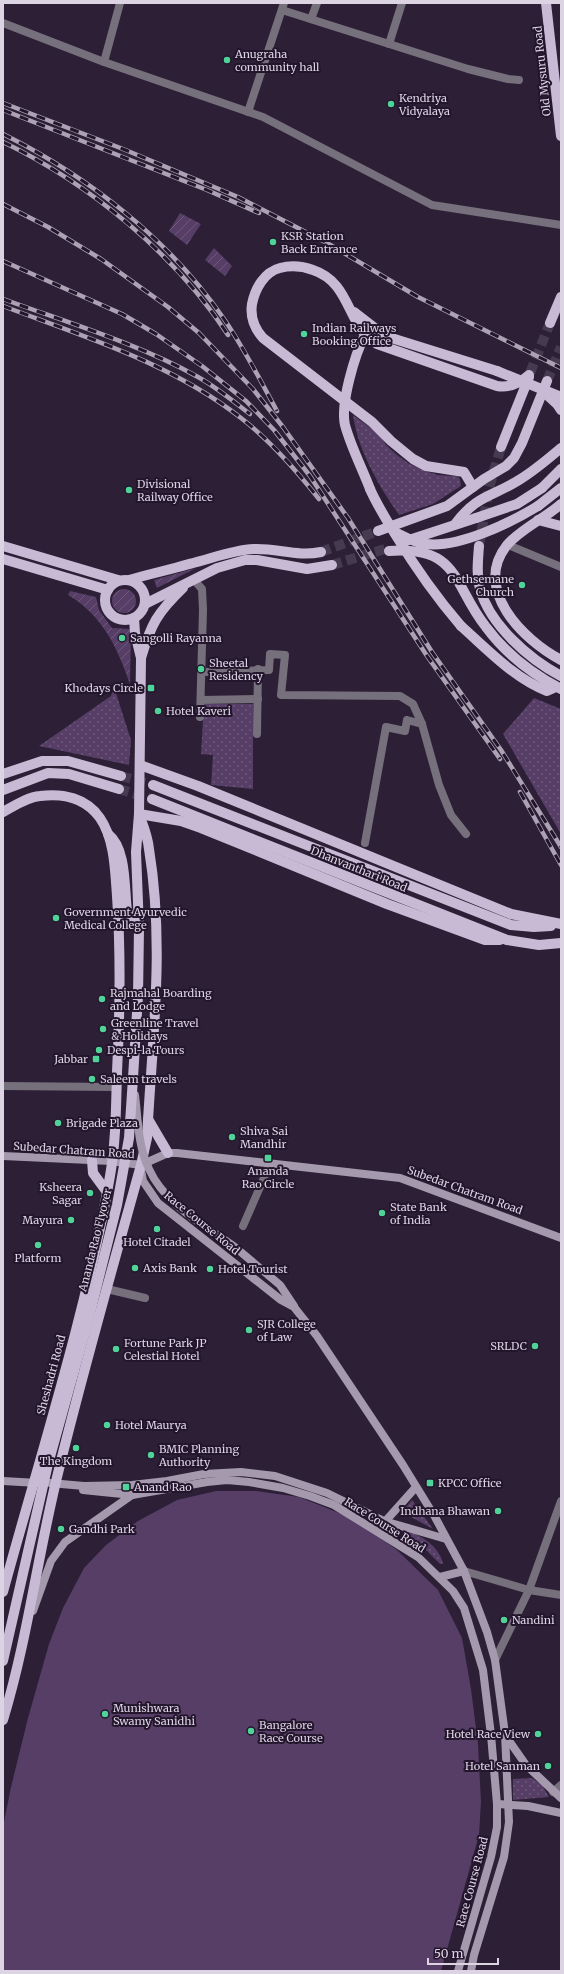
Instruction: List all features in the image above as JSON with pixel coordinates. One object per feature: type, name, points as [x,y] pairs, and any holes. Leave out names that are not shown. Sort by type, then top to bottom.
[{"type":"main road","name":"Old Mysuru Road","points":[[546,3],[561,136]]},
{"type":"main road","points":[[473,487],[464,472],[426,466],[413,459],[391,442],[372,422],[258,333],[252,317],[252,306],[255,292],[266,276],[278,268],[299,266],[316,271],[336,284],[365,335],[377,344],[387,348],[497,386],[506,387],[520,383],[530,374],[501,447]]},
{"type":"main road","points":[[550,323],[561,297]]},
{"type":"main road","points":[[352,312],[385,336],[497,371],[561,397]]},
{"type":"main road","points":[[365,335],[358,348],[345,402],[344,424],[376,504],[428,586],[461,626],[511,670],[534,685],[547,691],[558,688]]},
{"type":"main road","points":[[378,531],[434,512],[447,506],[506,466],[514,458],[522,443],[547,381]]},
{"type":"main road","points":[[537,388],[551,398],[561,410]]},
{"type":"main road","points":[[456,523],[466,511],[480,499],[520,480],[561,448]]},
{"type":"main road","points":[[558,688],[515,659],[495,639],[478,616],[461,583],[444,563],[424,553],[412,550],[388,549],[456,523],[517,504],[542,488],[561,469]]},
{"type":"main road","points":[[393,531],[405,538],[424,544],[444,545],[462,541],[517,518],[538,506],[561,488]]},
{"type":"main road","points":[[561,504],[522,531],[508,545],[498,562],[495,588],[499,598],[515,623],[538,645],[561,660]]},
{"type":"main road","points":[[538,520],[561,526]]},
{"type":"main road","points":[[3,546],[118,580],[130,580],[220,554],[255,549],[301,554],[321,552]]},
{"type":"main road","points":[[479,546],[478,575],[480,588],[491,613],[527,653],[561,676]]},
{"type":"main road","points":[[3,559],[108,590]]},
{"type":"main road","points":[[145,604],[204,574],[218,568],[246,560],[263,561],[307,568],[332,565]]},
{"type":"main road","points":[[118,580],[106,594],[106,606],[109,612],[121,620],[134,618],[139,615],[145,604],[145,598],[140,586],[130,580]]},
{"type":"main road","points":[[141,658],[149,633],[159,613],[192,581]]},
{"type":"main road","points":[[3,1720],[26,1628],[41,1546],[55,1486],[107,1289],[142,1165],[147,1138],[158,971],[158,935],[149,848],[139,814],[141,658],[135,633],[134,618]]},
{"type":"main road","points":[[3,774],[42,762],[68,761],[121,776]]},
{"type":"main road","points":[[140,765],[198,786],[511,914],[561,925]]},
{"type":"main road","points":[[3,790],[48,773],[70,774],[119,789]]},
{"type":"main road","name":"Dhanvanthari Road","points":[[153,785],[511,925],[534,927],[561,925]]},
{"type":"main road","points":[[3,812],[39,796],[70,796],[86,803],[100,818],[108,834],[120,850],[127,911],[133,919],[139,922]]},
{"type":"main road","name":"Dhanvanthari Road","points":[[152,799],[507,940],[539,945],[561,943]]},
{"type":"main road","points":[[139,814],[180,821],[201,828],[387,904],[485,940],[507,940]]},
{"type":"main road","name":"Ananda Rao Flyover","points":[[3,1661],[48,1464],[88,1321],[117,1205],[129,1138],[138,996],[139,922],[136,884],[136,852],[139,814]]},
{"type":"main road","name":"Sheshadri Road","points":[[3,1592],[80,1312],[107,1192],[111,1161],[116,1087],[120,994],[120,939],[114,862],[108,834]]},
{"type":"main road","points":[[133,1078],[142,1150],[149,1170],[155,1180],[174,1203],[236,1248],[280,1285],[294,1307]]},
{"type":"main road","points":[[148,1119],[168,1153]]},
{"type":"main road","name":"Subedar Chatram Road","points":[[3,1156],[111,1161],[142,1165],[168,1153],[400,1178],[561,1238]]},
{"type":"main road","points":[[92,1160],[93,1173],[107,1192]]},
{"type":"main road","name":"Race Course Road","points":[[142,1165],[143,1182],[158,1203],[281,1300],[294,1307],[343,1375],[416,1486],[464,1571],[479,1606],[495,1660],[505,1734],[509,1805],[504,1858],[474,1955],[471,1971]]},
{"type":"main road","name":"Race Course Road","points":[[55,1486],[132,1486],[204,1474],[241,1472],[275,1476],[327,1493],[384,1521],[446,1539]]},
{"type":"main road","name":"Race Course Road","points":[[26,1628],[51,1561],[57,1552],[65,1542],[132,1495],[227,1480],[283,1488],[334,1505],[418,1557],[453,1591],[464,1608],[483,1670],[498,1804],[497,1827],[492,1857],[458,1971]]},
{"type":"main road","points":[[3,1481],[132,1495],[132,1486]]},
{"type":"main road","points":[[378,1532],[384,1521],[416,1486]]},
{"type":"main road","points":[[440,1577],[464,1571]]},
{"type":"main road","points":[[505,1734],[526,1766],[561,1798]]},
{"type":"main road","points":[[498,1804],[561,1813]]},
{"type":"street","points":[[104,62],[120,3]]},
{"type":"street","points":[[311,20],[317,3]]},
{"type":"street","points":[[389,44],[402,3]]},
{"type":"street","points":[[248,112],[283,7],[311,20],[468,69],[508,79],[519,80]]},
{"type":"street","points":[[3,23],[104,62],[264,117],[432,205],[561,225]]},
{"type":"street","points":[[508,545],[561,567]]},
{"type":"street","points":[[192,581],[202,588],[203,610],[200,717]]},
{"type":"street","points":[[202,672],[258,669],[269,670],[270,654],[285,656],[281,695],[400,696],[412,704],[422,724],[439,785],[451,815],[466,834]]},
{"type":"street","points":[[257,734],[258,669]]},
{"type":"street","points":[[201,700],[258,699]]},
{"type":"street","points":[[365,843],[386,727],[405,731],[408,720],[422,724]]},
{"type":"street","points":[[3,1086],[116,1087]]},
{"type":"street","points":[[243,1226],[270,1164]]},
{"type":"street","points":[[107,1289],[145,1298]]},
{"type":"street","points":[[495,1660],[529,1590],[561,1501]]},
{"type":"street","points":[[464,1571],[529,1590],[561,1595]]},
{"type":"street","points":[[553,1792],[561,1785]]},
{"type":"shaded area","points":[[180,213],[201,224],[187,245],[169,231]]},
{"type":"shaded area","points":[[214,248],[232,266],[225,276],[205,260]]},
{"type":"shaded area","points":[[353,415],[379,434],[386,445],[408,463],[438,475],[457,476],[460,479],[461,486],[433,504],[399,515],[370,468],[364,455],[359,442]]},
{"type":"shaded area","points":[[196,568],[157,588],[154,580]]},
{"type":"shaded area","points":[[124,589],[133,592],[136,601],[133,610],[124,613],[115,610],[112,601],[115,592]]},
{"type":"shaded area","points":[[70,591],[96,597],[99,610],[112,628],[131,629],[130,684],[120,657],[100,623],[80,603],[68,595]]},
{"type":"shaded area","points":[[114,687],[131,740],[129,765],[39,746],[111,696]]},
{"type":"shaded area","points":[[534,698],[561,709],[561,834],[503,734]]},
{"type":"shaded area","points":[[204,704],[253,704],[253,789],[211,785],[213,755],[201,754]]},
{"type":"shaded area","name":"Bangalore Race Course","points":[[216,1491],[256,1491],[299,1497],[354,1519],[397,1550],[438,1590],[462,1638],[471,1689],[478,1744],[481,1802],[479,1835],[441,1971],[3,1971],[3,1827],[28,1718],[49,1644],[63,1608],[84,1568],[106,1545],[138,1521],[177,1500]]},
{"type":"shaded area","points":[[412,1500],[433,1529],[402,1512]]},
{"type":"shaded area","points":[[398,1528],[412,1532],[426,1540],[437,1551],[443,1564],[440,1564],[419,1543]]},
{"type":"shaded area","points":[[532,1778],[542,1785],[549,1797],[513,1800],[513,1779]]},
{"type":"tunnel","points":[[530,373],[550,323]]},
{"type":"tunnel","points":[[547,381],[561,347]]},
{"type":"tunnel","points":[[479,546],[489,488],[501,447]]},
{"type":"tunnel","points":[[321,552],[378,531]]},
{"type":"tunnel","points":[[332,565],[388,548]]},
{"type":"tunnel","points":[[121,776],[153,785]]},
{"type":"tunnel","points":[[119,789],[152,799]]},
{"type":"railway","points":[[3,103],[123,149],[238,197],[327,243],[418,297],[561,368]]},
{"type":"railway","points":[[3,110],[207,190],[259,213]]},
{"type":"railway","points":[[3,134],[35,151],[96,190],[153,237],[178,262],[224,319],[252,364],[277,411]]},
{"type":"railway","points":[[3,142],[67,178],[128,224],[156,249],[183,277],[207,305],[228,335]]},
{"type":"railway","points":[[3,204],[48,227],[101,259],[168,307],[199,333],[253,389],[283,427],[348,518],[432,652],[501,750],[561,847]]},
{"type":"railway","points":[[3,261],[122,314],[156,334],[202,366],[246,401],[274,430],[310,476],[427,656],[500,759]]},
{"type":"railway","points":[[3,299],[102,334],[152,354],[198,377],[224,394],[250,414]]},
{"type":"railway","points":[[3,306],[126,353],[186,382],[214,399],[263,436],[319,499]]},
{"type":"railway","points":[[520,792],[561,865]]},
{"type":"place","name":"Anugraha community hall","points":[[227,60]]},
{"type":"place","name":"Kendriya Vidyalaya","points":[[391,104]]},
{"type":"place","name":"KSR Station Back Entrance","points":[[273,242]]},
{"type":"place","name":"Indian Railways Booking Office","points":[[304,334]]},
{"type":"place","name":"Divisional Railway Office","points":[[129,490]]},
{"type":"place","name":"Gethsemane Church","points":[[522,585]]},
{"type":"place","name":"Sangolli Rayanna","points":[[122,638]]},
{"type":"place","name":"Sheetal Residency","points":[[201,669]]},
{"type":"place","name":"Khodays Circle","points":[[151,688]]},
{"type":"place","name":"Hotel Kaveri","points":[[158,711]]},
{"type":"place","name":"Government Ayurvedic Medical College","points":[[56,918]]},
{"type":"place","name":"Rajmahal Boarding and Lodge","points":[[102,999]]},
{"type":"place","name":"Greenline Travel & Holidays","points":[[103,1029]]},
{"type":"place","name":"Despi-la Tours","points":[[99,1050]]},
{"type":"place","name":"Jabbar","points":[[96,1059]]},
{"type":"place","name":"Saleem travels","points":[[92,1079]]},
{"type":"place","name":"Brigade Plaza","points":[[58,1123]]},
{"type":"place","name":"Shiva Sai Mandhir","points":[[232,1137]]},
{"type":"place","name":"Ananda Rao Circle","points":[[268,1158]]},
{"type":"place","name":"Ksheera Sagar","points":[[90,1193]]},
{"type":"place","name":"State Bank of India","points":[[382,1213]]},
{"type":"place","name":"Mayura","points":[[71,1220]]},
{"type":"place","name":"Hotel Citadel","points":[[157,1229]]},
{"type":"place","name":"Platform","points":[[38,1245]]},
{"type":"place","name":"Axis Bank","points":[[135,1268]]},
{"type":"place","name":"Hotel Tourist","points":[[210,1269]]},
{"type":"place","name":"SJR College of Law","points":[[249,1330]]},
{"type":"place","name":"SRLDC","points":[[535,1346]]},
{"type":"place","name":"Fortune Park JP Celestial Hotel","points":[[116,1349]]},
{"type":"place","name":"Hotel Maurya","points":[[107,1425]]},
{"type":"place","name":"The Kingdom","points":[[76,1448]]},
{"type":"place","name":"BMIC Planning Authority","points":[[151,1455]]},
{"type":"place","name":"KPCC Office","points":[[430,1483]]},
{"type":"place","name":"Anand Rao","points":[[126,1487]]},
{"type":"place","name":"Indhana Bhawan","points":[[498,1511]]},
{"type":"place","name":"Gandhi Park","points":[[61,1529]]},
{"type":"place","name":"Nandini","points":[[504,1620]]},
{"type":"place","name":"Munishwara Swamy Sanidhi","points":[[105,1714]]},
{"type":"place","name":"Bangalore Race Course","points":[[251,1731]]},
{"type":"place","name":"Hotel Race View","points":[[538,1734]]},
{"type":"place","name":"Hotel Sanman","points":[[548,1766]]}]
